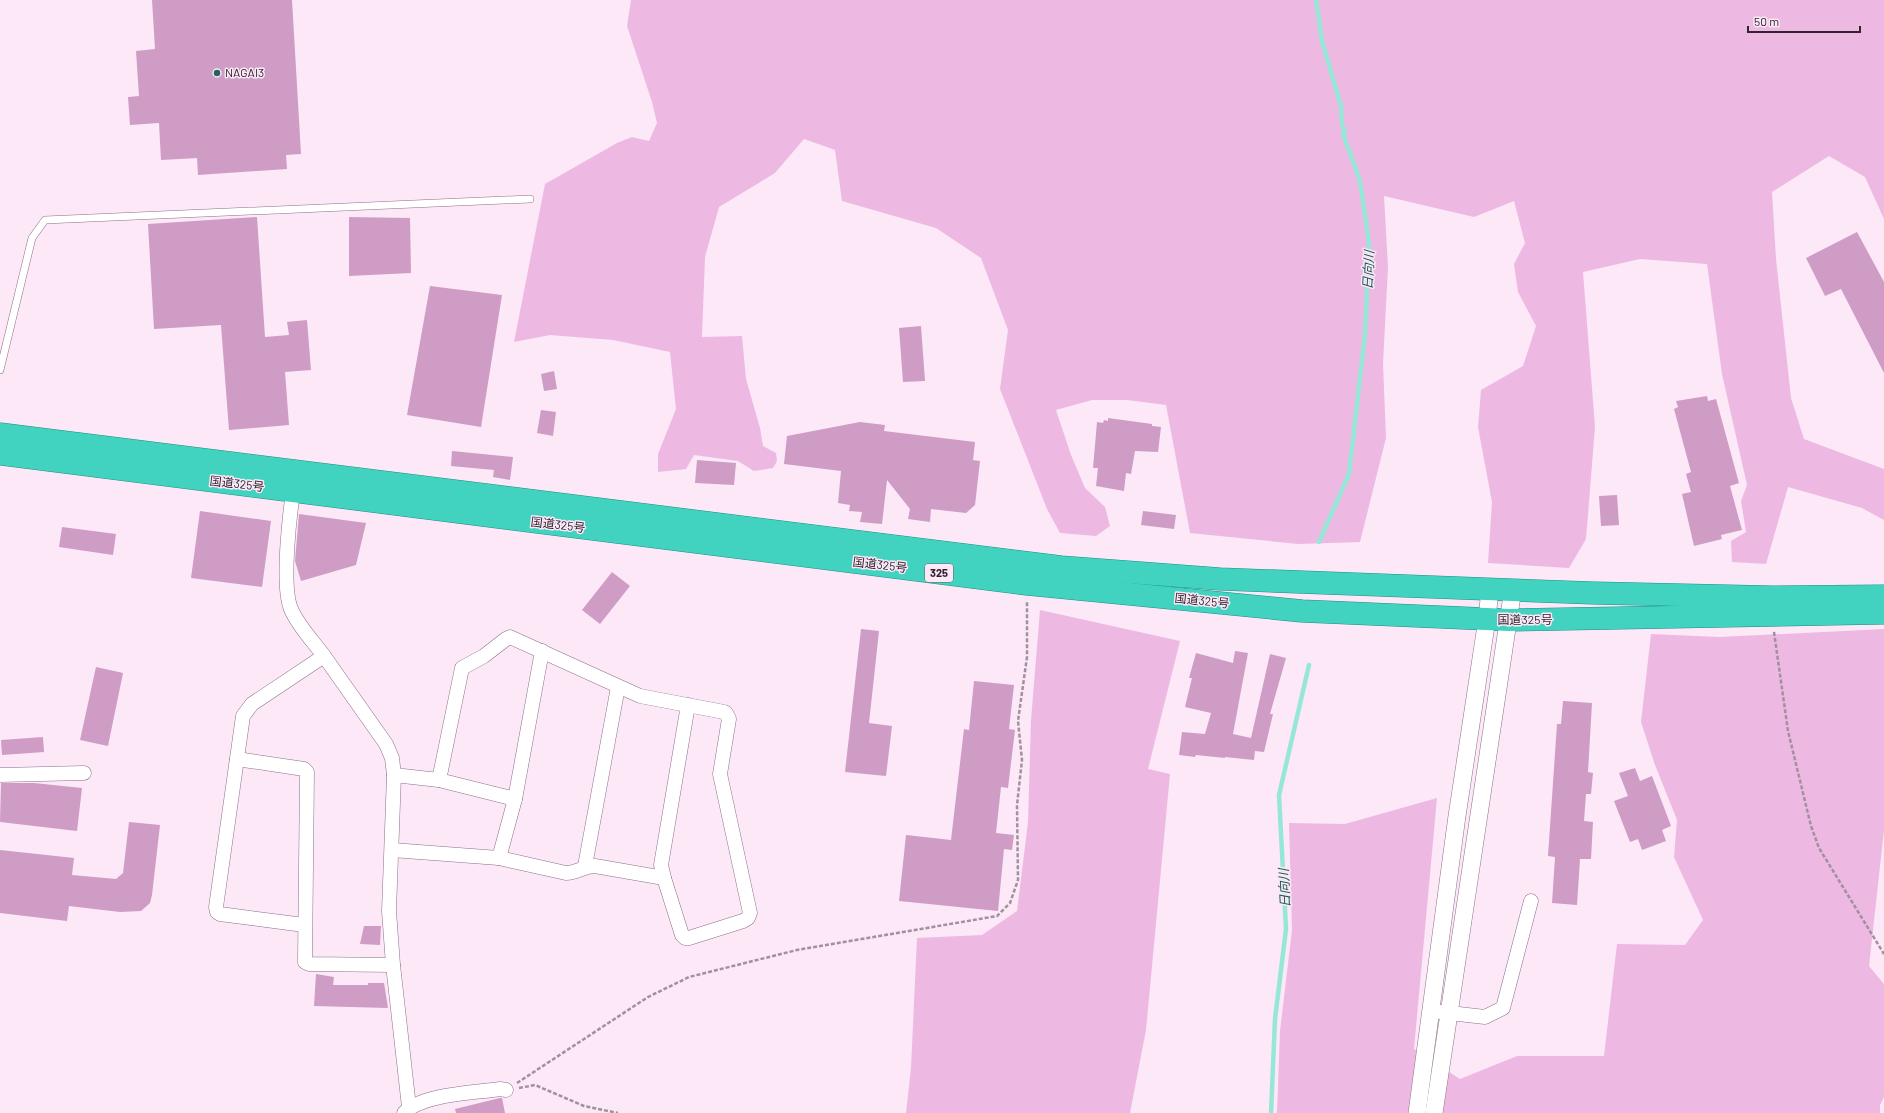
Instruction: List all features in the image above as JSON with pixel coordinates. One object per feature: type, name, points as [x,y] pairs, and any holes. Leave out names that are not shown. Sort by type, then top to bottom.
[{"type":"highway","name":"国道325号","points":[[0,434],[294,481],[1027,584],[1302,611],[1487,620],[1884,613]]},
{"type":"highway","name":"国道325号","points":[[0,454],[294,481],[1061,567],[1220,579],[1513,590],[1771,597],[1884,596]]},
{"type":"street","points":[[294,481],[287,555],[287,597],[297,620],[386,744],[392,758],[394,775],[389,911],[406,1110],[428,1099],[500,1089],[506,1090]]},
{"type":"street","points":[[1417,1113],[1432,1011],[1457,816],[1487,620],[1490,589]]},
{"type":"street","points":[[1434,1113],[1513,590]]},
{"type":"street","points":[[439,780],[462,668],[484,656],[506,638],[510,637],[640,696],[688,705],[724,712],[728,715],[720,774],[750,913],[748,918],[689,938],[685,938],[682,935],[664,878],[662,860],[688,705]]},
{"type":"street","points":[[499,858],[515,799],[542,651]]},
{"type":"street","points":[[304,925],[220,914],[216,912],[243,716],[252,704],[324,656]]},
{"type":"street","points":[[586,866],[618,687]]},
{"type":"street","points":[[238,759],[304,769],[307,772],[304,925],[305,962],[309,964],[393,965]]},
{"type":"street","points":[[0,775],[84,773]]},
{"type":"street","points":[[394,775],[439,780],[515,799]]},
{"type":"street","points":[[392,850],[499,858],[566,874],[574,874],[586,866],[664,878]]},
{"type":"street","points":[[1432,1011],[1485,1017],[1503,1008],[1531,901]]},
{"type":"lane","points":[[0,370],[32,238],[45,220],[530,200]]},
{"type":"path","points":[[506,1090],[648,997],[689,976],[798,950],[997,916],[1010,903],[1018,880],[1017,806],[1022,760],[1018,721],[1027,657],[1027,584]]},
{"type":"path","points":[[1772,614],[1788,731],[1811,826],[1819,848],[1884,954]]},
{"type":"path","points":[[506,1090],[535,1085],[584,1106],[618,1113]]},
{"type":"shaded area","points":[[631,0],[1884,0],[1884,219],[1865,177],[1829,156],[1772,192],[1776,259],[1791,398],[1804,439],[1884,469],[1884,520],[1862,508],[1788,487],[1766,564],[1732,562],[1731,541],[1746,532],[1741,501],[1747,485],[1722,374],[1707,264],[1640,259],[1583,272],[1595,427],[1586,539],[1569,568],[1488,563],[1492,502],[1478,427],[1481,390],[1523,366],[1536,326],[1518,292],[1514,264],[1525,243],[1514,201],[1474,217],[1384,196],[1388,267],[1383,364],[1386,438],[1360,542],[1298,544],[1190,533],[1166,405],[1127,400],[1092,400],[1056,410],[1071,455],[1085,488],[1105,507],[1110,526],[1096,536],[1060,533],[1047,509],[1000,389],[1008,330],[981,258],[936,228],[842,201],[835,150],[804,139],[775,173],[719,207],[705,257],[702,337],[742,336],[746,379],[760,428],[763,446],[776,453],[777,461],[773,468],[754,471],[738,461],[694,455],[686,469],[658,472],[658,454],[676,409],[670,352],[613,340],[550,335],[514,342],[545,184],[617,143],[632,137],[649,141],[657,123],[652,102],[627,26]]},
{"type":"shaded area","points":[[1040,610],[1180,641],[1148,769],[1170,774],[1146,1030],[1130,1113],[906,1113],[911,1068],[917,938],[982,935],[1017,911],[1028,822],[1031,720]]},
{"type":"shaded area","points":[[1884,629],[1884,830],[1869,966],[1884,984],[1884,1097],[1880,1105],[1880,1113],[1277,1113],[1280,1031],[1292,930],[1289,823],[1345,824],[1437,798],[1414,1049],[1460,1079],[1517,1056],[1604,1056],[1617,944],[1685,945],[1703,920],[1674,857],[1677,820],[1655,765],[1641,722],[1651,634],[1719,637]]},
{"type":"building","name":"NAGAI3","points":[[152,0],[292,0],[301,154],[286,155],[287,169],[198,175],[197,158],[161,160],[159,123],[130,125],[128,97],[139,96],[136,51],[155,49]]},
{"type":"building","points":[[257,217],[265,337],[289,335],[287,322],[307,320],[311,370],[285,372],[289,425],[229,430],[221,325],[154,329],[148,224]]},
{"type":"building","points":[[349,217],[410,218],[411,273],[349,276]]},
{"type":"building","points":[[1857,232],[1884,282],[1884,373],[1841,289],[1825,296],[1806,258]]},
{"type":"building","points":[[430,286],[502,295],[481,427],[407,415]]},
{"type":"building","points":[[921,326],[925,381],[903,382],[899,328]]},
{"type":"building","points":[[554,371],[557,389],[544,391],[541,374]]},
{"type":"building","points":[[1707,396],[1708,401],[1716,399],[1739,483],[1730,486],[1742,530],[1721,535],[1722,539],[1694,546],[1682,494],[1691,492],[1686,474],[1691,472],[1674,409],[1678,407],[1676,401]]},
{"type":"building","points":[[541,410],[556,412],[553,436],[537,433]]},
{"type":"building","points":[[1108,418],[1152,424],[1152,426],[1161,427],[1158,452],[1135,451],[1131,474],[1126,473],[1124,491],[1096,486],[1098,468],[1093,468],[1097,422],[1103,423],[1104,420],[1108,421]]},
{"type":"building","points":[[860,422],[885,425],[884,431],[975,442],[973,460],[980,461],[975,505],[966,513],[931,509],[930,522],[908,519],[910,509],[887,480],[882,524],[860,522],[862,512],[849,511],[850,505],[838,503],[841,471],[784,464],[787,436]]},
{"type":"building","points":[[452,451],[513,457],[510,480],[493,477],[494,470],[451,466]]},
{"type":"building","points":[[697,460],[736,463],[734,485],[695,483]]},
{"type":"building","points":[[1617,495],[1619,525],[1601,526],[1599,496]]},
{"type":"building","points":[[200,511],[271,521],[262,587],[191,578]]},
{"type":"building","points":[[1143,511],[1176,515],[1174,529],[1141,525]]},
{"type":"building","points":[[299,514],[366,523],[356,565],[301,581],[295,561]]},
{"type":"building","points":[[62,527],[116,534],[113,555],[59,547]]},
{"type":"building","points":[[612,572],[630,586],[600,624],[582,610]]},
{"type":"building","points":[[861,629],[879,631],[869,723],[892,726],[886,776],[845,772]]},
{"type":"building","points":[[1235,651],[1248,653],[1233,734],[1251,738],[1270,654],[1286,658],[1270,714],[1273,714],[1264,752],[1255,751],[1254,760],[1179,755],[1182,732],[1205,734],[1211,713],[1185,707],[1192,678],[1189,678],[1196,653],[1233,663]]},
{"type":"building","points":[[96,667],[123,673],[108,746],[80,740]]},
{"type":"building","points":[[974,681],[1014,685],[1009,729],[1015,730],[1008,788],[1001,787],[996,833],[1014,835],[1012,850],[1004,849],[998,911],[899,901],[906,835],[951,840],[964,729],[969,730]]},
{"type":"building","points":[[1563,701],[1592,703],[1588,772],[1593,773],[1591,794],[1586,794],[1584,821],[1593,822],[1591,859],[1580,859],[1577,905],[1552,903],[1555,857],[1548,856],[1557,724],[1561,724]]},
{"type":"building","points":[[43,737],[44,752],[2,755],[1,740]]},
{"type":"building","points":[[1635,768],[1640,781],[1652,776],[1671,826],[1662,830],[1666,841],[1642,850],[1638,839],[1630,842],[1614,801],[1628,796],[1619,773]]},
{"type":"building","points":[[1,783],[34,783],[82,788],[77,831],[0,822]]},
{"type":"building","points":[[129,822],[160,825],[152,895],[150,903],[141,911],[120,912],[69,906],[67,921],[0,913],[0,850],[74,858],[72,875],[116,879],[123,873]]},
{"type":"building","points":[[364,926],[381,926],[380,945],[360,944]]},
{"type":"building","points":[[316,974],[334,977],[333,985],[368,985],[368,983],[384,983],[388,1008],[314,1006]]},
{"type":"building","points":[[502,1098],[505,1113],[456,1113],[455,1109]]},
{"type":"waterway","name":"日向川","points":[[1316,0],[1322,41],[1341,106],[1342,124],[1345,133],[1343,134],[1360,181],[1369,243],[1365,334],[1349,474],[1319,542]]},
{"type":"waterway","name":"日向川","points":[[1271,1113],[1275,1019],[1286,929],[1279,795],[1309,665]]},
{"type":"place","name":"NAGAI3","points":[[217,73]]}]
